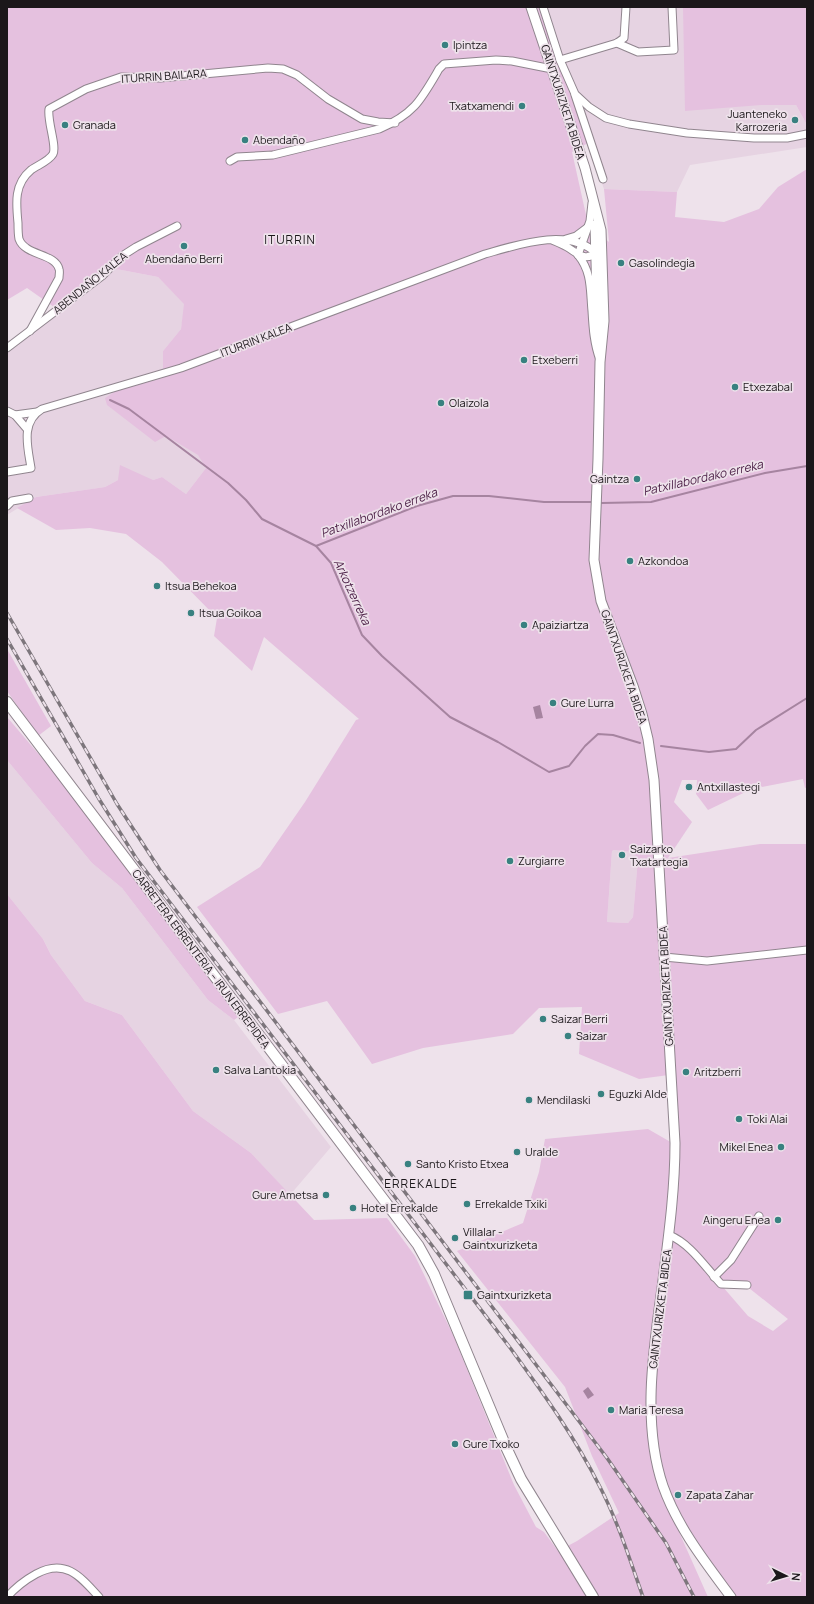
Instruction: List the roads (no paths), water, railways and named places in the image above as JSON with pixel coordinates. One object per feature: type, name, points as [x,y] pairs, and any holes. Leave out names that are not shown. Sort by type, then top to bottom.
[{"type":"main road","name":"GAINTXURIZKETA BIDEA","points":[[531,7],[585,168],[599,218],[602,241],[604,321],[600,362],[594,546],[596,574],[601,601],[638,700],[652,760],[658,830],[675,1143],[673,1195],[669,1235],[652,1359],[651,1394],[657,1466],[669,1500],[687,1538],[731,1597]]},
{"type":"main road","name":"GAINTXURIZKETA BIDEA","points":[[593,197],[600,362]]},
{"type":"main road","name":"GAINTXURIZKETA BIDEA","points":[[596,253],[602,241]]},
{"type":"main road","name":"GAINTXURIZKETA BIDEA","points":[[596,253],[599,259],[600,278],[603,288]]},
{"type":"main road","name":"CARRETERA ERRENTERIA – IRUN ERREPIDEA","points":[[8,704],[418,1245],[434,1274],[506,1447],[521,1479],[592,1597]]},
{"type":"street","points":[[543,7],[560,60],[575,94],[603,179]]},
{"type":"street","points":[[560,60],[617,43],[624,38],[626,7]]},
{"type":"street","points":[[617,43],[638,52],[674,50],[672,7]]},
{"type":"street","points":[[230,161],[237,158],[273,155],[379,129],[395,123],[408,114],[418,103],[439,69],[444,64],[496,60],[512,61],[552,69]]},
{"type":"street","name":"ITURRIN BAILARA","points":[[30,331],[59,278],[59,268],[55,261],[26,248],[19,239],[16,203],[17,190],[21,180],[53,154],[55,148],[48,117],[49,109],[86,89],[121,77],[160,78],[268,68],[283,68],[297,74],[328,99],[362,119],[395,123]]},
{"type":"street","points":[[575,94],[589,107],[606,118],[629,124],[687,133],[754,138],[787,138],[807,134]]},
{"type":"street","points":[[578,254],[588,227],[593,197]]},
{"type":"street","name":"ABENDAÑO KALEA","points":[[7,348],[102,276],[127,253],[177,226]]},
{"type":"street","name":"ITURRIN KALEA","points":[[562,240],[576,236],[588,227]]},
{"type":"street","points":[[552,240],[566,246],[578,254],[588,257],[596,253]]},
{"type":"street","name":"ITURRIN KALEA","points":[[15,415],[37,412],[42,409],[180,368],[486,254],[518,245],[562,240],[582,244],[596,253]]},
{"type":"street","points":[[578,254],[587,268],[590,278],[593,335],[595,348],[600,362]]},
{"type":"street","points":[[7,411],[15,415],[27,429]]},
{"type":"street","points":[[7,472],[31,468],[27,442],[27,429],[30,420],[37,412]]},
{"type":"street","points":[[7,506],[12,501],[29,498]]},
{"type":"street","points":[[664,957],[707,961],[807,950]]},
{"type":"street","points":[[714,1277],[731,1260],[759,1216]]},
{"type":"street","points":[[669,1235],[688,1246],[721,1284],[747,1285]]},
{"type":"street","points":[[7,1597],[16,1587],[35,1574],[51,1567],[62,1567],[71,1571],[80,1577],[99,1597]]},
{"type":"waterway","name":"Arkotzerreka","points":[[110,400],[129,409],[228,483],[246,500],[262,519],[316,546],[331,563],[362,635],[382,656],[450,717],[498,742],[549,772],[569,766],[585,746],[598,734],[613,735],[640,743]]},
{"type":"waterway","name":"Patxillabordako erreka","points":[[602,503],[651,502],[765,473],[807,466]]},
{"type":"waterway","name":"Patxillabordako erreka","points":[[316,546],[417,506],[453,496],[489,496],[544,502],[591,502]]},
{"type":"waterway","name":"Arkotzerreka","points":[[661,746],[709,752],[736,749],[756,730],[807,698]]},
{"type":"railway","points":[[7,613],[117,804],[160,870],[607,1458],[666,1543],[694,1597]]},
{"type":"railway","points":[[7,639],[99,799],[136,858],[511,1349],[558,1416],[580,1451],[606,1500],[623,1541],[643,1597]]},
{"type":"place","name":"Ipintza","points":[[445,45]]},
{"type":"place","name":"Txatxamendi","points":[[522,106]]},
{"type":"place","name":"Juanteneko Karrozeria","points":[[795,120]]},
{"type":"place","name":"Granada","points":[[65,125]]},
{"type":"place","name":"Abendaño","points":[[245,140]]},
{"type":"place","name":"Abendaño Berri","points":[[184,246]]},
{"type":"place","name":"Gasolindegia","points":[[621,263]]},
{"type":"place","name":"Etxeberri","points":[[524,360]]},
{"type":"place","name":"Etxezabal","points":[[735,387]]},
{"type":"place","name":"Olaizola","points":[[441,403]]},
{"type":"place","name":"Gaintza","points":[[637,479]]},
{"type":"place","name":"Azkondoa","points":[[630,561]]},
{"type":"place","name":"Itsua Behekoa","points":[[157,586]]},
{"type":"place","name":"Itsua Goikoa","points":[[191,613]]},
{"type":"place","name":"Apaiziartza","points":[[524,625]]},
{"type":"place","name":"Gure Lurra","points":[[553,703]]},
{"type":"place","name":"Antxillastegi","points":[[689,787]]},
{"type":"place","name":"Saizarko Txatartegia","points":[[622,855]]},
{"type":"place","name":"Zurgiarre","points":[[510,861]]},
{"type":"place","name":"Saizar Berri","points":[[543,1019]]},
{"type":"place","name":"Saizar","points":[[568,1036]]},
{"type":"place","name":"Salva Lantokia","points":[[216,1070]]},
{"type":"place","name":"Aritzberri","points":[[686,1072]]},
{"type":"place","name":"Eguzki Alde","points":[[601,1094]]},
{"type":"place","name":"Mendilaski","points":[[529,1100]]},
{"type":"place","name":"Toki Alai","points":[[739,1119]]},
{"type":"place","name":"Mikel Enea","points":[[781,1147]]},
{"type":"place","name":"Uralde","points":[[517,1152]]},
{"type":"place","name":"Santo Kristo Etxea","points":[[408,1164]]},
{"type":"place","name":"Gure Ametsa","points":[[326,1195]]},
{"type":"place","name":"Errekalde Txiki","points":[[467,1204]]},
{"type":"place","name":"Hotel Errekalde","points":[[353,1208]]},
{"type":"place","name":"Aingeru Enea","points":[[778,1220]]},
{"type":"place","name":"Villalar - Gaintxurizketa","points":[[455,1238]]},
{"type":"place","name":"Gaintxurizketa","points":[[468,1295]]},
{"type":"place","name":"Maria Teresa","points":[[611,1410]]},
{"type":"place","name":"Gure Txoko","points":[[455,1444]]},
{"type":"place","name":"Zapata Zahar","points":[[678,1495]]},
{"type":"district","name":"ITURRIN","points":[[290,240]]},
{"type":"district","name":"ERREKALDE","points":[[421,1184]]}]
